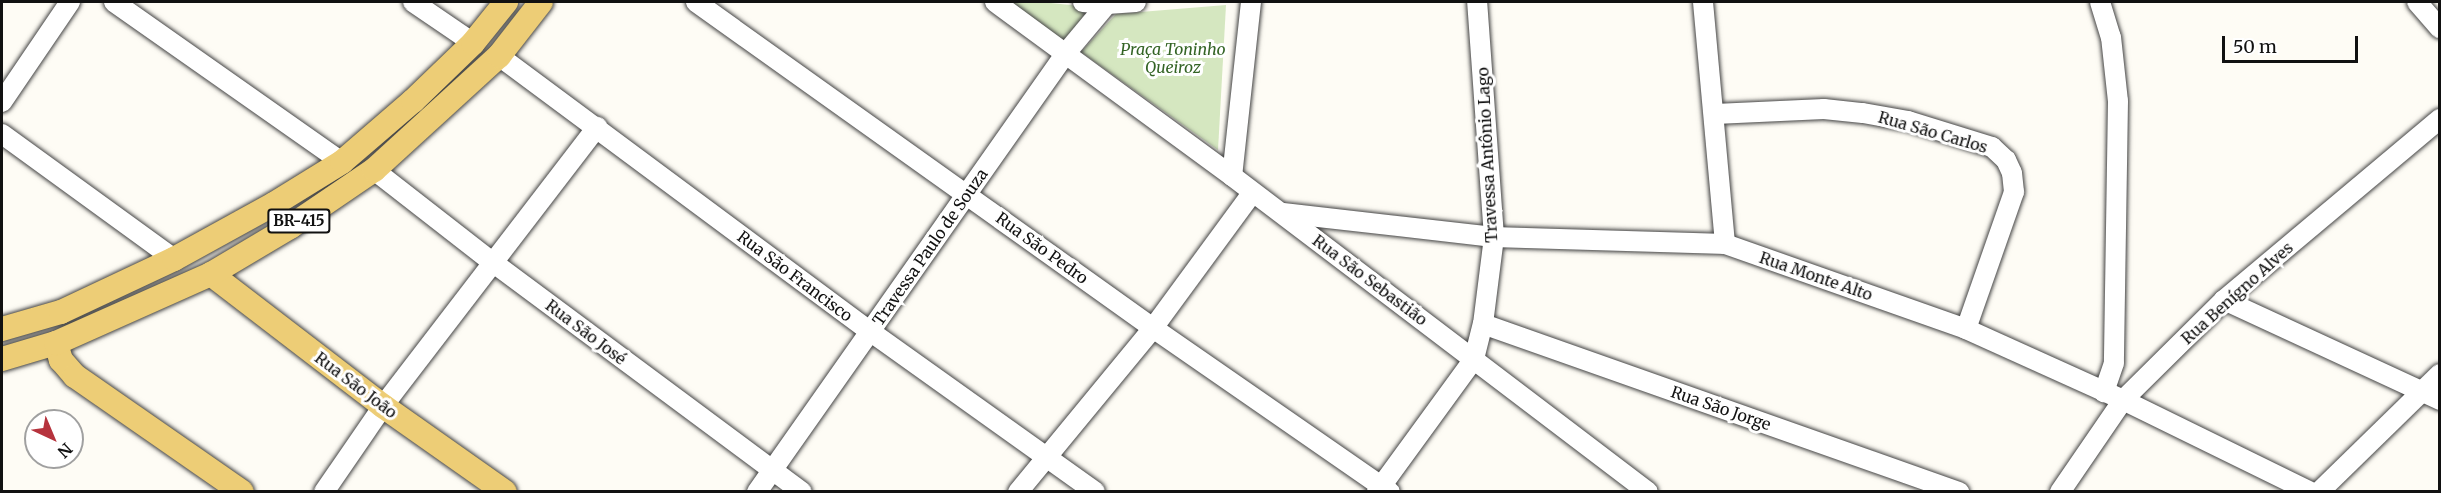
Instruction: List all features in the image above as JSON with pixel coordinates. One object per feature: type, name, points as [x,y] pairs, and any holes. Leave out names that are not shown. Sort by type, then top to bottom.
[{"type":"main road","name":"BR-415","points":[[2,329],[61,312],[174,259],[274,204],[342,162],[413,101],[473,43],[506,2]]},
{"type":"main road","name":"BR-415","points":[[2,359],[56,343],[211,274],[290,226],[374,170],[499,56],[542,2]]},
{"type":"main road","name":"Rua São João","points":[[211,274],[383,406],[505,492]]},
{"type":"main road","points":[[56,343],[61,360],[75,376],[242,492]]},
{"type":"street","points":[[2,102],[70,2]]},
{"type":"street","points":[[114,2],[342,162]]},
{"type":"street","points":[[413,2],[473,43]]},
{"type":"street","name":"Rua São Pedro","points":[[696,2],[1383,490]]},
{"type":"street","points":[[995,2],[1066,53]]},
{"type":"street","points":[[1083,2],[1107,4],[1136,2]]},
{"type":"street","points":[[1232,176],[1251,2]]},
{"type":"street","name":"Travessa Antônio Lago","points":[[1383,490],[1474,359],[1483,324],[1494,237],[1477,2]]},
{"type":"street","points":[[1703,2],[1715,114],[1725,244]]},
{"type":"street","points":[[2100,2],[2111,37],[2118,101],[2114,363],[2104,392]]},
{"type":"street","points":[[2417,2],[2439,28]]},
{"type":"street","name":"Travessa Paulo de Souza","points":[[757,492],[1066,53],[1107,4]]},
{"type":"street","name":"Rua São Sebastião","points":[[1066,53],[1252,193],[1283,213],[1648,492]]},
{"type":"street","name":"Rua São Francisco","points":[[499,56],[871,332],[1095,492]]},
{"type":"street","name":"Rua São Carlos","points":[[1715,114],[1824,109],[1863,113],[1908,121],[1992,147],[2009,166],[2014,192],[1966,329]]},
{"type":"street","name":"Rua Benígno Alves","points":[[2060,492],[2123,400],[2224,300],[2439,119]]},
{"type":"street","points":[[324,492],[383,406],[491,261],[597,127]]},
{"type":"street","points":[[2,134],[174,259]]},
{"type":"street","name":"Rua São José","points":[[374,170],[491,261],[802,492]]},
{"type":"street","points":[[1018,492],[1153,328],[1252,193]]},
{"type":"street","name":"Rua Monte Alto","points":[[1283,213],[1494,237],[1725,244],[1966,329],[2123,400],[2311,492]]},
{"type":"street","points":[[2224,300],[2431,396]]},
{"type":"street","points":[[56,343],[61,312]]},
{"type":"street","name":"Rua São Jorge","points":[[1483,324],[1959,492]]},
{"type":"street","points":[[2319,492],[2431,396],[2439,374]]},
{"type":"green space","points":[[1003,2],[1041,2],[1080,6],[1085,13],[1064,45]]},
{"type":"green space","name":"Praça Toninho Queiroz","points":[[1226,5],[1218,150],[1081,52],[1116,14]]}]
